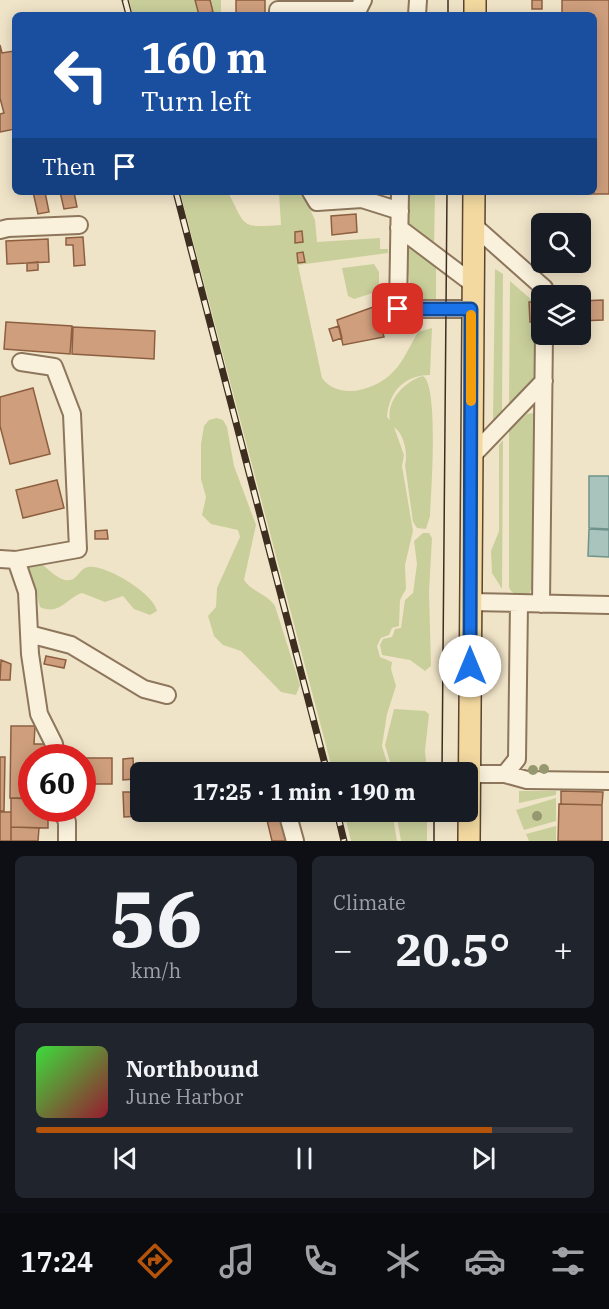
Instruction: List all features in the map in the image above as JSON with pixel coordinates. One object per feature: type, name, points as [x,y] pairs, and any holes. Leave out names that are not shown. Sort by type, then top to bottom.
[{"type":"main road","points":[[470,762],[471,309],[474,195]]},
{"type":"main road","points":[[469,822],[469,841]]},
{"type":"street","points":[[278,12],[278,10],[358,10],[363,0]]},
{"type":"street","points":[[312,195],[316,202],[362,199],[400,211]]},
{"type":"street","points":[[400,195],[398,309],[471,309]]},
{"type":"street","points":[[0,230],[79,225]]},
{"type":"street","points":[[473,225],[541,285]]},
{"type":"street","points":[[399,228],[472,283]]},
{"type":"street","points":[[541,604],[544,345]]},
{"type":"street","points":[[21,362],[54,367],[72,414],[78,549],[8,560],[27,592],[29,634],[39,714],[54,744]]},
{"type":"street","points":[[471,456],[544,381]]},
{"type":"street","points":[[470,602],[609,605]]},
{"type":"street","points":[[506,774],[516,759],[519,603]]},
{"type":"street","points":[[29,634],[71,645],[144,689],[167,695]]},
{"type":"street","points":[[478,774],[506,774],[527,780],[609,781]]},
{"type":"street","points":[[66,841],[67,822]]},
{"type":"street","points":[[290,822],[295,841]]},
{"type":"green space","points":[[129,0],[221,0],[221,12],[132,12]]},
{"type":"green space","points":[[181,195],[230,195],[242,219],[246,223],[258,226],[281,225],[279,195],[303,195],[315,220],[317,242],[380,238],[380,249],[388,249],[388,253],[298,265],[322,378],[329,385],[347,391],[368,388],[377,384],[397,368],[418,332],[432,328],[430,375],[421,376],[413,378],[406,381],[395,392],[388,408],[387,417],[390,420],[391,406],[398,393],[410,382],[423,376],[428,384],[433,419],[430,516],[426,529],[417,528],[413,522],[403,439],[394,427],[404,455],[402,466],[413,531],[405,565],[406,589],[400,600],[399,626],[392,628],[389,635],[381,638],[377,646],[380,657],[392,662],[391,669],[396,686],[387,714],[382,746],[387,762],[330,762]]},
{"type":"green space","points":[[405,195],[435,195],[434,249],[410,225],[406,212]]},
{"type":"green space","points":[[406,243],[436,267],[436,300],[424,302],[412,295],[404,249]]},
{"type":"green space","points":[[374,264],[379,272],[379,291],[354,299],[348,296],[342,268]]},
{"type":"green space","points":[[495,269],[503,274],[502,414],[493,421]]},
{"type":"green space","points":[[510,281],[531,299],[534,378],[509,406]]},
{"type":"green space","points":[[534,413],[532,588],[526,596],[514,593],[509,587],[509,431],[527,414]]},
{"type":"green space","points":[[217,418],[223,420],[227,427],[234,466],[256,525],[244,580],[275,606],[300,685],[296,695],[281,692],[241,651],[223,645],[214,636],[208,616],[216,607],[217,588],[240,537],[238,530],[211,524],[202,515],[206,497],[201,479],[201,444],[204,426],[209,420]]},
{"type":"green space","points":[[503,440],[502,589],[492,573],[491,551],[499,531],[499,445]]},
{"type":"green space","points":[[423,533],[429,533],[432,538],[429,592],[431,666],[425,671],[410,660],[382,655],[380,645],[383,639],[392,637],[395,629],[401,628],[405,600],[413,593],[417,564],[414,541]]},
{"type":"green space","points":[[41,563],[65,580],[73,579],[88,567],[106,570],[139,589],[154,604],[157,611],[150,615],[134,609],[123,596],[105,602],[82,593],[58,608],[40,607],[36,592],[25,571],[33,564]]},
{"type":"green space","points":[[394,709],[425,711],[429,714],[426,762],[390,762],[385,745]]},
{"type":"green space","points":[[519,791],[556,791],[556,795],[519,803]]},
{"type":"green space","points":[[556,798],[556,821],[524,830],[516,810]]},
{"type":"green space","points":[[346,822],[394,822],[397,841],[351,841]]},
{"type":"green space","points":[[398,822],[427,822],[427,841],[401,841]]},
{"type":"green space","points":[[556,826],[556,841],[529,841],[526,834]]},
{"type":"water","points":[[589,476],[609,476],[609,529],[589,528]]},
{"type":"water","points":[[589,529],[609,530],[609,557],[588,556]]},
{"type":"building","points":[[195,0],[210,0],[213,12],[198,12]]},
{"type":"building","points":[[236,0],[265,0],[265,12],[236,12]]},
{"type":"building","points":[[532,0],[542,0],[542,9],[532,9]]},
{"type":"building","points":[[562,0],[609,0],[609,194],[597,194],[597,12],[562,12]]},
{"type":"building","points":[[0,45],[2,53],[12,51],[12,130],[0,132],[0,114],[4,113],[0,98]]},
{"type":"building","points":[[34,195],[46,195],[49,212],[38,214]]},
{"type":"building","points":[[61,195],[75,195],[77,207],[64,209]]},
{"type":"building","points":[[356,214],[357,232],[332,235],[331,216]]},
{"type":"building","points":[[302,231],[303,242],[295,243],[295,232]]},
{"type":"building","points":[[83,237],[85,265],[74,266],[73,245],[66,245],[66,238]]},
{"type":"building","points":[[48,239],[49,262],[7,264],[6,241]]},
{"type":"building","points":[[303,252],[305,262],[298,263],[297,253]]},
{"type":"building","points":[[38,262],[38,270],[27,271],[27,263]]},
{"type":"building","points":[[603,300],[603,320],[591,321],[591,301]]},
{"type":"building","points":[[529,302],[531,302],[531,322]]},
{"type":"building","points":[[376,306],[384,337],[343,345],[337,320]]},
{"type":"building","points":[[6,322],[72,326],[70,354],[4,349]]},
{"type":"building","points":[[339,326],[342,338],[333,341],[329,329]]},
{"type":"building","points":[[73,327],[155,331],[154,359],[72,354]]},
{"type":"building","points":[[33,388],[50,454],[10,464],[0,426],[0,397]]},
{"type":"building","points":[[57,480],[64,508],[23,518],[16,490]]},
{"type":"building","points":[[107,530],[108,539],[95,539],[95,531]]},
{"type":"building","points":[[46,656],[66,660],[64,668],[44,664]]},
{"type":"building","points":[[1,660],[11,664],[10,680],[0,680]]},
{"type":"building","points":[[11,726],[35,726],[34,744],[18,744],[18,798],[10,798]]},
{"type":"building","points":[[0,757],[5,757],[4,811],[0,811]]},
{"type":"building","points":[[96,758],[112,758],[112,784],[96,784]]},
{"type":"building","points":[[133,758],[133,762],[130,762],[130,779],[123,780],[123,759]]},
{"type":"building","points":[[561,791],[603,792],[602,805],[561,804]]},
{"type":"building","points":[[123,792],[130,792],[130,817],[124,817]]},
{"type":"building","points":[[11,798],[18,798],[18,822],[48,822],[48,828],[11,827]]},
{"type":"building","points":[[559,804],[602,805],[602,841],[558,841]]},
{"type":"building","points":[[0,812],[11,812],[11,841],[0,841]]},
{"type":"building","points":[[267,822],[282,822],[287,841],[272,841]]},
{"type":"building","points":[[11,827],[39,828],[38,841],[11,841]]},
{"type":"tram line","points":[[448,0],[448,12]]},
{"type":"tram line","points":[[442,762],[447,195]]},
{"type":"tram line","points":[[434,822],[434,841]]},
{"type":"railway","points":[[125,0],[128,12]]},
{"type":"railway","points":[[177,195],[324,762]]},
{"type":"railway","points":[[339,822],[344,841]]},
{"type":"slow traffic","points":[[471,315],[471,401]]},
{"type":"route","points":[[398,309],[471,309],[470,666]]}]
